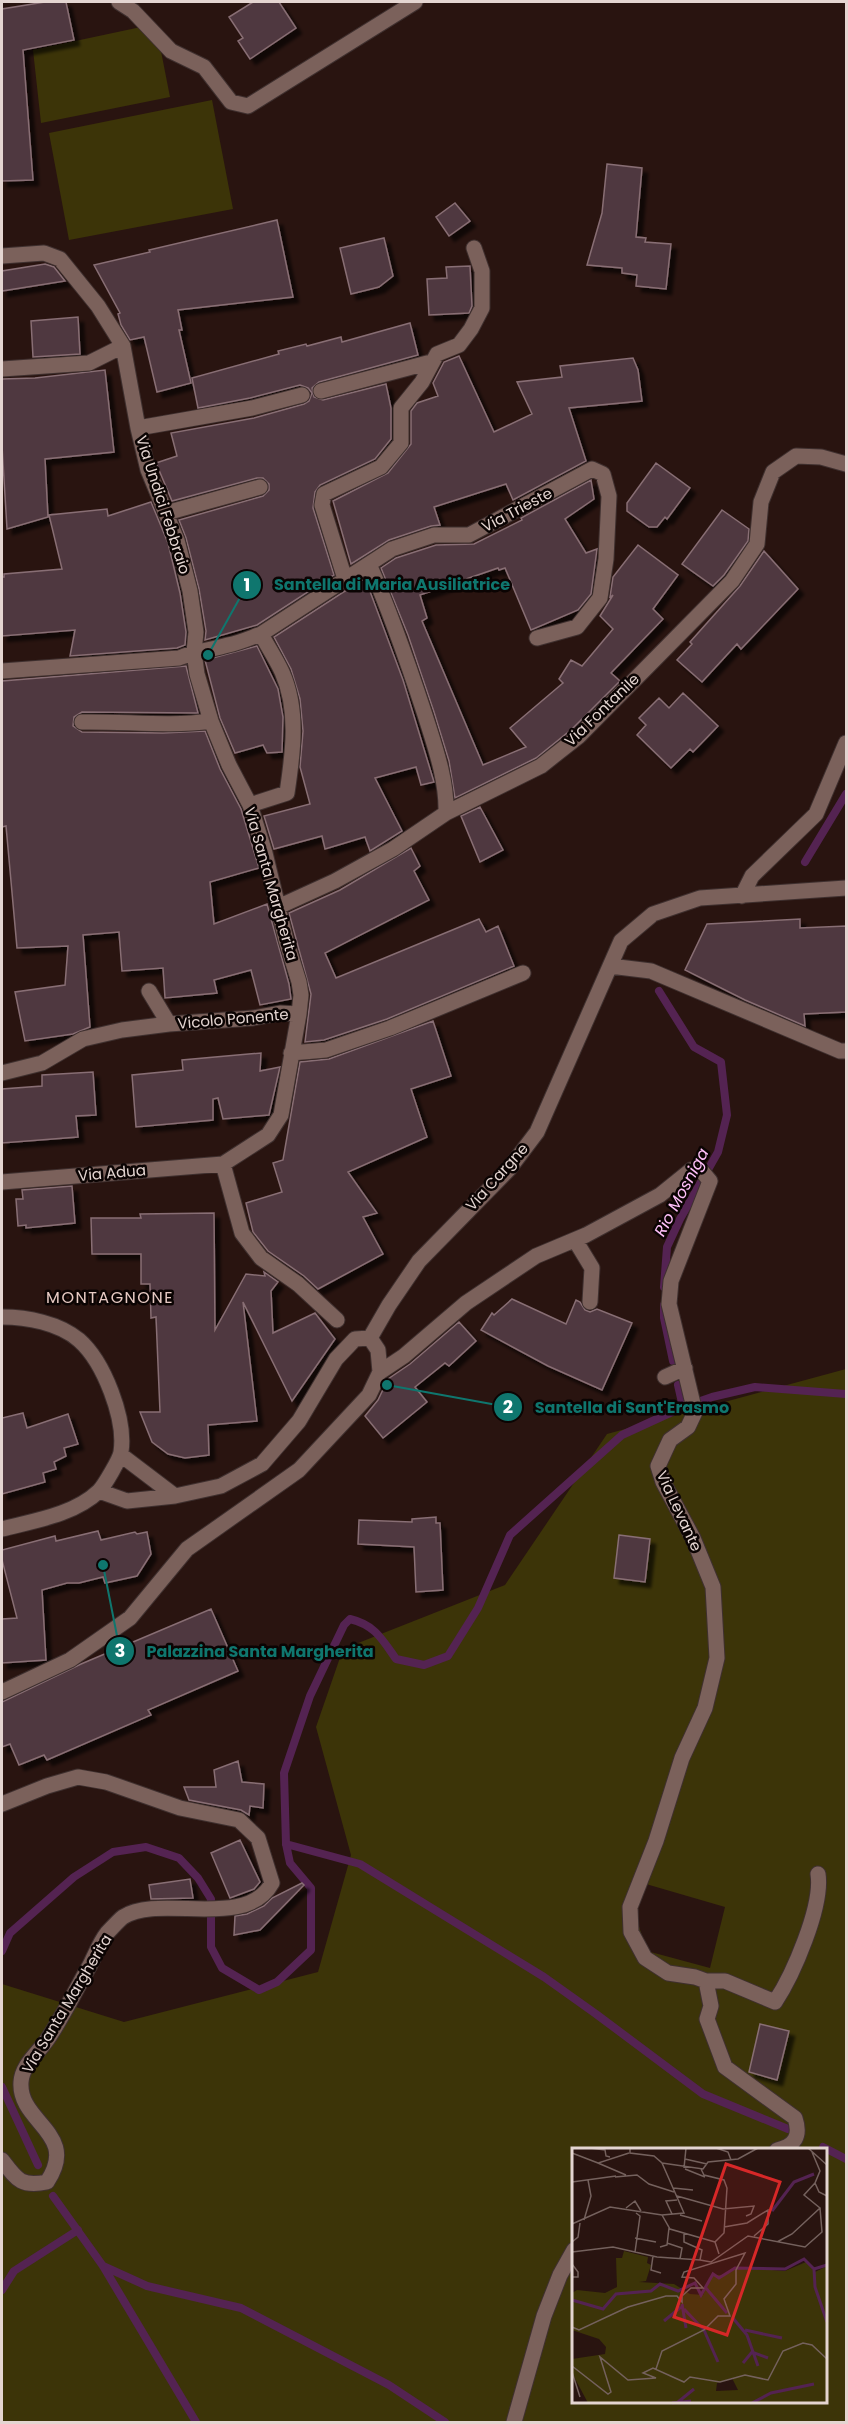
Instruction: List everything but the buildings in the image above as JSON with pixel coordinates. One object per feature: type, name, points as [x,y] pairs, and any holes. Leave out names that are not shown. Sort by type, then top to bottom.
[{"type":"street","points":[[118,2],[133,11],[171,51],[204,67],[231,102],[248,106],[415,2]]},
{"type":"street","points":[[345,579],[322,505],[324,494],[381,467],[401,443],[401,408],[422,382],[431,362],[437,354],[459,345],[471,329],[482,308],[482,271],[474,248]]},
{"type":"street","name":"Via Undici Febbraio","points":[[2,256],[44,253],[60,259],[98,306],[123,346],[148,470],[177,540],[190,591],[196,632],[194,652]]},
{"type":"street","points":[[2,369],[89,363],[123,346]]},
{"type":"street","points":[[321,391],[431,362]]},
{"type":"street","points":[[138,428],[252,408],[302,395]]},
{"type":"street","name":"Via Fontanile","points":[[278,907],[335,881],[393,849],[446,813],[542,766],[579,736],[732,581],[757,543],[761,502],[773,472],[796,456],[821,457],[846,464]]},
{"type":"street","name":"Via Trieste","points":[[2,671],[179,658],[261,634],[392,549],[434,535],[469,535],[592,469],[603,474],[609,496],[606,559],[600,598],[577,627],[537,639]]},
{"type":"street","points":[[166,513],[260,487]]},
{"type":"street","points":[[369,564],[392,615],[433,741],[447,793],[446,813]]},
{"type":"street","points":[[250,806],[287,793],[293,754],[294,716],[283,674],[261,634]]},
{"type":"street","name":"Via Santa Margherita","points":[[194,652],[197,674],[211,721],[229,765],[250,806],[265,853],[301,995],[281,1115],[268,1135],[223,1164]]},
{"type":"street","points":[[82,722],[148,725],[211,721]]},
{"type":"street","points":[[742,896],[752,876],[816,814],[846,743]]},
{"type":"street","name":"Via Cargne","points":[[370,1338],[419,1261],[509,1169],[537,1132],[621,941],[653,914],[700,898],[846,888]]},
{"type":"street","points":[[610,966],[651,971],[840,1051],[846,1051]]},
{"type":"street","points":[[291,1053],[326,1050],[379,1032],[523,973]]},
{"type":"street","name":"Vicolo Ponente","points":[[149,991],[169,1024],[253,1018],[280,1013],[299,1014]]},
{"type":"street","points":[[2,1073],[42,1063],[83,1039],[122,1030],[169,1024]]},
{"type":"street","points":[[223,1164],[242,1233],[261,1258],[298,1284],[337,1320]]},
{"type":"street","name":"Via Adua","points":[[2,1182],[223,1164]]},
{"type":"street","name":"Via Levante","points":[[380,1372],[404,1356],[466,1303],[536,1256],[575,1240],[660,1195],[691,1170],[705,1175],[671,1281],[669,1304],[695,1412],[688,1427],[670,1440],[658,1466],[663,1482],[693,1538],[713,1587],[717,1658],[705,1708],[682,1758],[656,1841],[630,1907],[631,1932],[645,1958],[668,1973],[706,1981],[725,1981],[775,2002],[784,1989],[804,1941],[820,1885],[818,1874]]},
{"type":"street","points":[[575,1240],[592,1268],[590,1302]]},
{"type":"street","points":[[2,1317],[43,1321],[79,1340],[100,1369],[116,1401],[122,1431],[121,1455],[99,1491],[73,1508],[2,1529]]},
{"type":"street","points":[[2,1692],[70,1660],[130,1618],[187,1550],[298,1470],[369,1395],[380,1372],[378,1350],[370,1338],[355,1339],[336,1359],[299,1421],[262,1464],[221,1486],[174,1496],[128,1501],[99,1491]]},
{"type":"street","points":[[665,1377],[686,1373]]},
{"type":"street","points":[[121,1455],[174,1496]]},
{"type":"street","name":"Via Santa Margherita","points":[[2,1804],[47,1786],[78,1777],[106,1782],[180,1808],[239,1820],[258,1838],[272,1882],[266,1894],[247,1904],[202,1910],[150,1910],[124,1916],[105,1935],[48,2039],[27,2064],[21,2082],[26,2102],[46,2129],[58,2152],[56,2169],[47,2182],[30,2185],[18,2181],[2,2160]]},
{"type":"street","points":[[706,1981],[711,2006],[707,2019],[725,2067],[795,2118],[798,2128],[797,2138],[788,2148]]},
{"type":"street","points":[[514,2422],[544,2316],[572,2252]]},
{"type":"shaded area","points":[[141,27],[160,46],[170,97],[41,123],[33,50]]},
{"type":"shaded area","points":[[212,100],[233,209],[69,240],[49,133]]},
{"type":"shaded area","points":[[846,1369],[846,2422],[2,2422],[2,1984],[124,2022],[318,1972],[351,1855],[316,1727],[343,1649],[505,1585],[607,1434]],"holes":[[[646,1884],[725,1907],[710,1968],[647,1951],[635,1914]]]},
{"type":"waterway","name":"Rio Mosniga","points":[[805,862],[846,794]]},
{"type":"waterway","name":"Rio Mosniga","points":[[659,991],[694,1047],[721,1062],[727,1115],[718,1152],[667,1247],[664,1287]]},
{"type":"waterway","name":"Rio Mosniga","points":[[664,1305],[664,1318],[673,1361]]},
{"type":"waterway","name":"Rio Mosniga","points":[[678,1385],[683,1407]]},
{"type":"waterway","points":[[2,1951],[10,1933],[74,1877],[113,1852],[146,1847],[179,1858],[198,1878],[211,1899],[211,1947],[222,1968],[259,1990],[277,1982],[311,1950],[311,1888],[290,1863],[286,1844],[284,1773],[310,1696],[344,1625],[350,1619],[366,1625],[377,1634],[396,1659],[424,1665],[448,1656],[478,1608],[510,1535],[622,1435],[683,1407],[712,1397],[755,1387],[846,1394]]},
{"type":"waterway","points":[[286,1844],[360,1864],[544,1977],[703,2094],[788,2129]]},
{"type":"waterway","points":[[2,2087],[38,2165]]},
{"type":"waterway","points":[[827,2149],[846,2159]]},
{"type":"waterway","points":[[53,2196],[103,2266],[196,2422]]},
{"type":"waterway","points":[[2,2290],[14,2271],[78,2230]]},
{"type":"waterway","points":[[103,2266],[147,2286],[241,2308],[389,2385],[445,2422]]},
{"type":"place","name":"Santella di Maria Ausiliatrice","points":[[208,655]]},
{"type":"place","name":"Santella di Sant'Erasmo","points":[[387,1385]]},
{"type":"place","name":"Palazzina Santa Margherita","points":[[103,1565]]},
{"type":"district","name":"MONTAGNONE","points":[[110,1297]]}]
